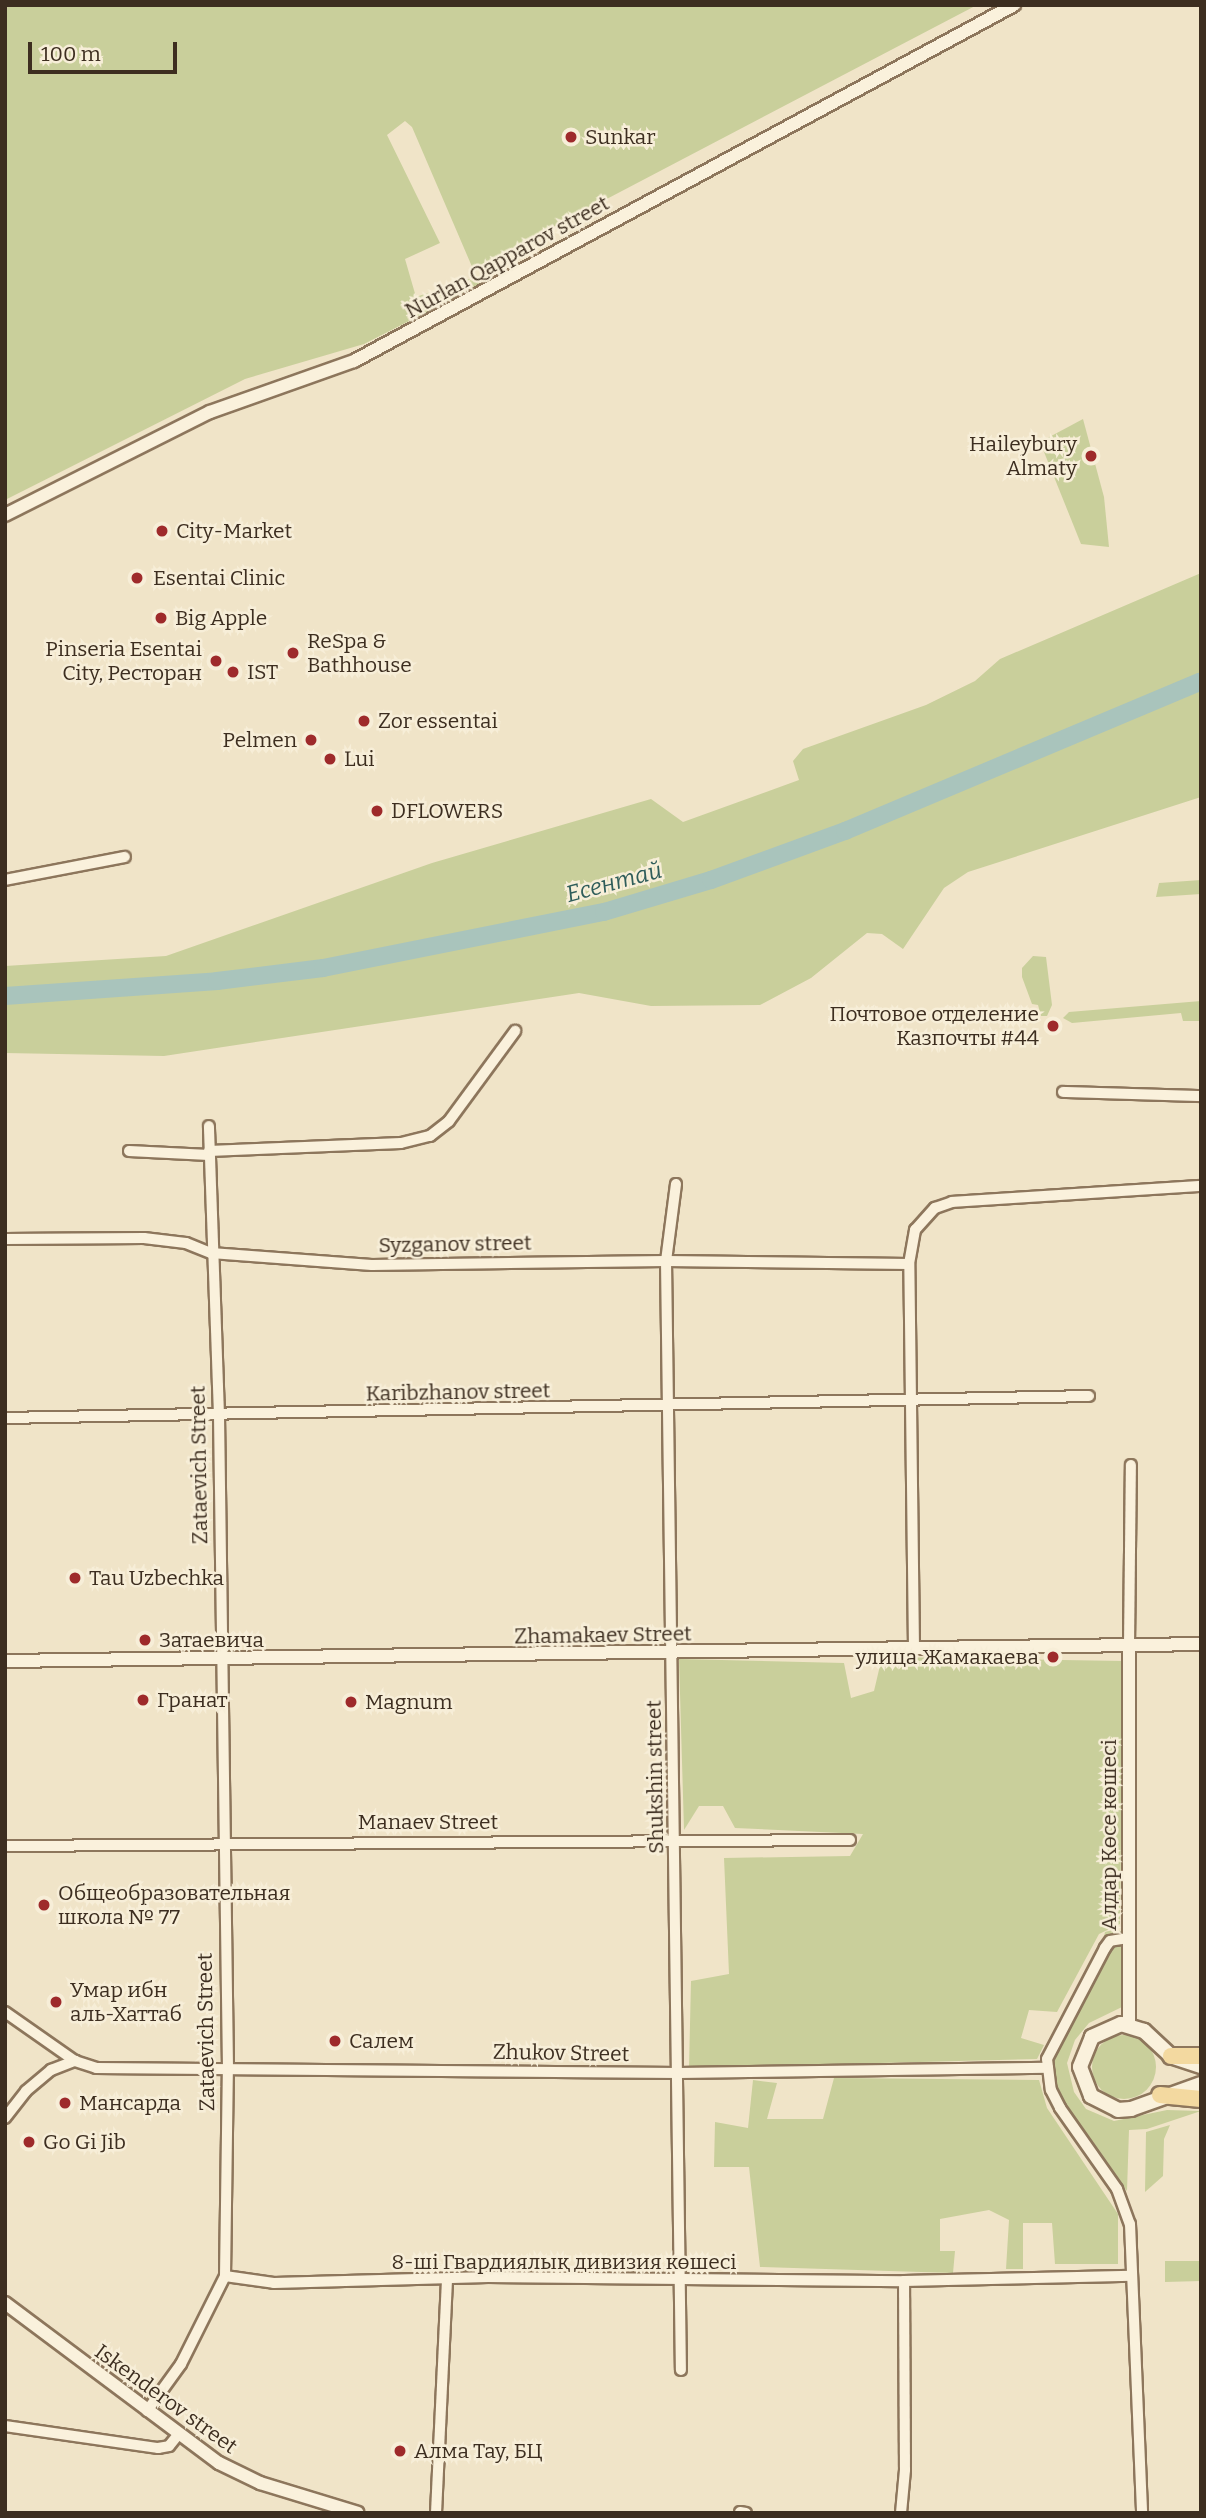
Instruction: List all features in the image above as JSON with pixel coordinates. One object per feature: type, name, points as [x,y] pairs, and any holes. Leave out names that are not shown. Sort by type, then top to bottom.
[{"type":"main road","points":[[1201,2066],[1171,2056],[1144,2031],[1129,2025],[1105,2028],[1087,2044],[1080,2067],[1086,2089],[1098,2101],[1118,2110],[1131,2109],[1160,2095],[1201,2084]]},
{"type":"main road","points":[[1171,2056],[1201,2056]]},
{"type":"main road","points":[[1160,2095],[1201,2099]]},
{"type":"street","name":"Nurlan Qapparov street","points":[[5,515],[210,412],[318,377],[445,313],[1014,5]]},
{"type":"street","points":[[5,880],[125,857]]},
{"type":"street","points":[[129,1151],[209,1153],[401,1143],[430,1136],[449,1121],[514,1031]]},
{"type":"street","points":[[1063,1092],[1201,1096]]},
{"type":"street","name":"Zataevich Street","points":[[147,2411],[181,2364],[225,2276],[228,2068],[218,1658],[219,1415],[211,1253],[209,1126]]},
{"type":"street","name":"Shukshin street","points":[[676,1184],[666,1261],[671,1408],[681,2370]]},
{"type":"street","points":[[914,1648],[909,1264],[915,1230],[935,1208],[952,1202],[1201,1186]]},
{"type":"street","name":"Syzganov street","points":[[5,1239],[144,1238],[186,1243],[211,1253],[372,1265],[666,1261],[909,1264]]},
{"type":"street","name":"Karibzhanov street","points":[[5,1418],[671,1408],[1089,1396]]},
{"type":"street","points":[[1129,1646],[1131,1465]]},
{"type":"street","name":"Zhamakaev Street","points":[[5,1661],[1201,1644]]},
{"type":"street","name":"Алдар Көсе көшесі","points":[[1129,1646],[1129,2025]]},
{"type":"street","name":"Manaev Street","points":[[5,1846],[223,1841],[850,1840]]},
{"type":"street","points":[[1128,1938],[1110,1941],[1105,1948],[1050,2049],[1048,2068],[1060,2108],[1126,2207],[1132,2276],[1142,2513]]},
{"type":"street","points":[[5,2012],[75,2061]]},
{"type":"street","points":[[5,2118],[26,2091],[51,2070],[75,2061]]},
{"type":"street","name":"Zhukov Street","points":[[75,2061],[96,2068],[679,2073],[1048,2068]]},
{"type":"street","name":"8-ші Гвардиялық дивизия көшесі","points":[[225,2276],[274,2283],[447,2279],[904,2281],[1132,2276]]},
{"type":"street","points":[[436,2513],[447,2279]]},
{"type":"street","points":[[901,2513],[905,2470],[904,2281]]},
{"type":"street","name":"Iskenderov street","points":[[5,2303],[177,2436],[238,2474],[358,2513]]},
{"type":"street","points":[[5,2426],[158,2448],[169,2446],[177,2436]]},
{"type":"street","points":[[740,2512],[746,2513]]},
{"type":"green space","points":[[5,5],[977,5],[473,269],[412,127],[405,121],[387,135],[440,243],[405,259],[416,297],[468,279],[482,284],[364,344],[245,379],[5,500]]},
{"type":"green space","points":[[1083,419],[1104,497],[1109,547],[1081,544],[1040,442]]},
{"type":"green space","points":[[1201,573],[1201,797],[968,872],[944,888],[903,949],[882,934],[867,933],[811,978],[760,1005],[651,1006],[579,993],[164,1056],[5,1053],[5,966],[166,956],[432,863],[651,799],[683,822],[799,780],[793,761],[803,749],[926,705],[975,681],[1000,659]]},
{"type":"green space","points":[[1201,880],[1201,894],[1156,897],[1159,883]]},
{"type":"green space","points":[[1033,956],[1046,957],[1052,1005],[1047,1016],[1041,1016],[1038,1005],[1032,1004],[1022,977],[1022,968]]},
{"type":"green space","points":[[1201,1001],[1201,1021],[1183,1021],[1181,1013],[1072,1023],[1063,1018],[1069,1012]]},
{"type":"green space","points":[[882,1657],[1123,1661],[1120,1924],[1099,1934],[1057,2012],[1029,2010],[1021,2038],[1044,2045],[1037,2059],[689,2068],[691,1981],[729,1974],[724,1858],[850,1856],[863,1834],[735,1828],[723,1806],[699,1806],[684,1830],[679,1659],[844,1663],[851,1698],[874,1691]]},
{"type":"green space","points":[[1116,1929],[1124,1933],[1122,2007],[1089,2023],[1075,2040],[1067,2063],[1074,2092],[1086,2109],[1114,2121],[1167,2110],[1201,2111],[1147,2129],[1129,2130],[1127,2191],[1069,2114],[1052,2083],[1053,2054],[1099,1957],[1105,1932]]},
{"type":"green space","points":[[1124,2035],[1136,2037],[1147,2044],[1154,2055],[1154,2079],[1147,2090],[1136,2097],[1124,2099],[1112,2097],[1101,2090],[1094,2079],[1092,2067],[1094,2055],[1101,2044],[1112,2037]]},
{"type":"green space","points":[[834,2078],[1039,2080],[1047,2108],[1118,2214],[1118,2264],[1055,2264],[1052,2223],[1023,2223],[1023,2269],[1006,2269],[1009,2220],[989,2210],[940,2219],[940,2251],[955,2251],[953,2273],[760,2267],[749,2167],[714,2167],[715,2122],[748,2128],[753,2080],[777,2083],[767,2119],[823,2119]]},
{"type":"green space","points":[[1170,2125],[1164,2139],[1163,2176],[1145,2192],[1146,2132]]},
{"type":"green space","points":[[1165,2261],[1201,2261],[1201,2281],[1165,2282]]},
{"type":"waterway","name":"Есентай","points":[[5,996],[217,981],[323,968],[604,912],[711,880],[845,831],[1201,681]]},
{"type":"place","name":"Sunkar","points":[[571,137]]},
{"type":"place","name":"Haileybury Almaty","points":[[1091,456]]},
{"type":"place","name":"City-Market","points":[[162,531]]},
{"type":"place","name":"Esentai Clinic","points":[[137,578]]},
{"type":"place","name":"Big Apple","points":[[161,618]]},
{"type":"place","name":"ReSpa & Bathhouse","points":[[293,653]]},
{"type":"place","name":"Pinseria Esentai City, Ресторан","points":[[216,661]]},
{"type":"place","name":"IST","points":[[233,672]]},
{"type":"place","name":"Zor essentai","points":[[364,721]]},
{"type":"place","name":"Pelmen","points":[[311,740]]},
{"type":"place","name":"Lui","points":[[330,759]]},
{"type":"place","name":"DFLOWERS","points":[[377,811]]},
{"type":"place","name":"Почтовое отделение Казпочты #44","points":[[1053,1026]]},
{"type":"place","name":"Tau Uzbechka","points":[[75,1578]]},
{"type":"place","name":"Затаевича","points":[[145,1640]]},
{"type":"place","name":"улица Жамакаева","points":[[1053,1657]]},
{"type":"place","name":"Гранат","points":[[143,1700]]},
{"type":"place","name":"Magnum","points":[[351,1702]]},
{"type":"place","name":"Общеобразовательная школа № 77","points":[[44,1905]]},
{"type":"place","name":"Умар ибн аль-Хаттаб","points":[[56,2002]]},
{"type":"place","name":"Салем","points":[[335,2041]]},
{"type":"place","name":"Мансарда","points":[[65,2103]]},
{"type":"place","name":"Go Gi Jib","points":[[29,2142]]},
{"type":"place","name":"Алма Тау, БЦ","points":[[400,2451]]}]
